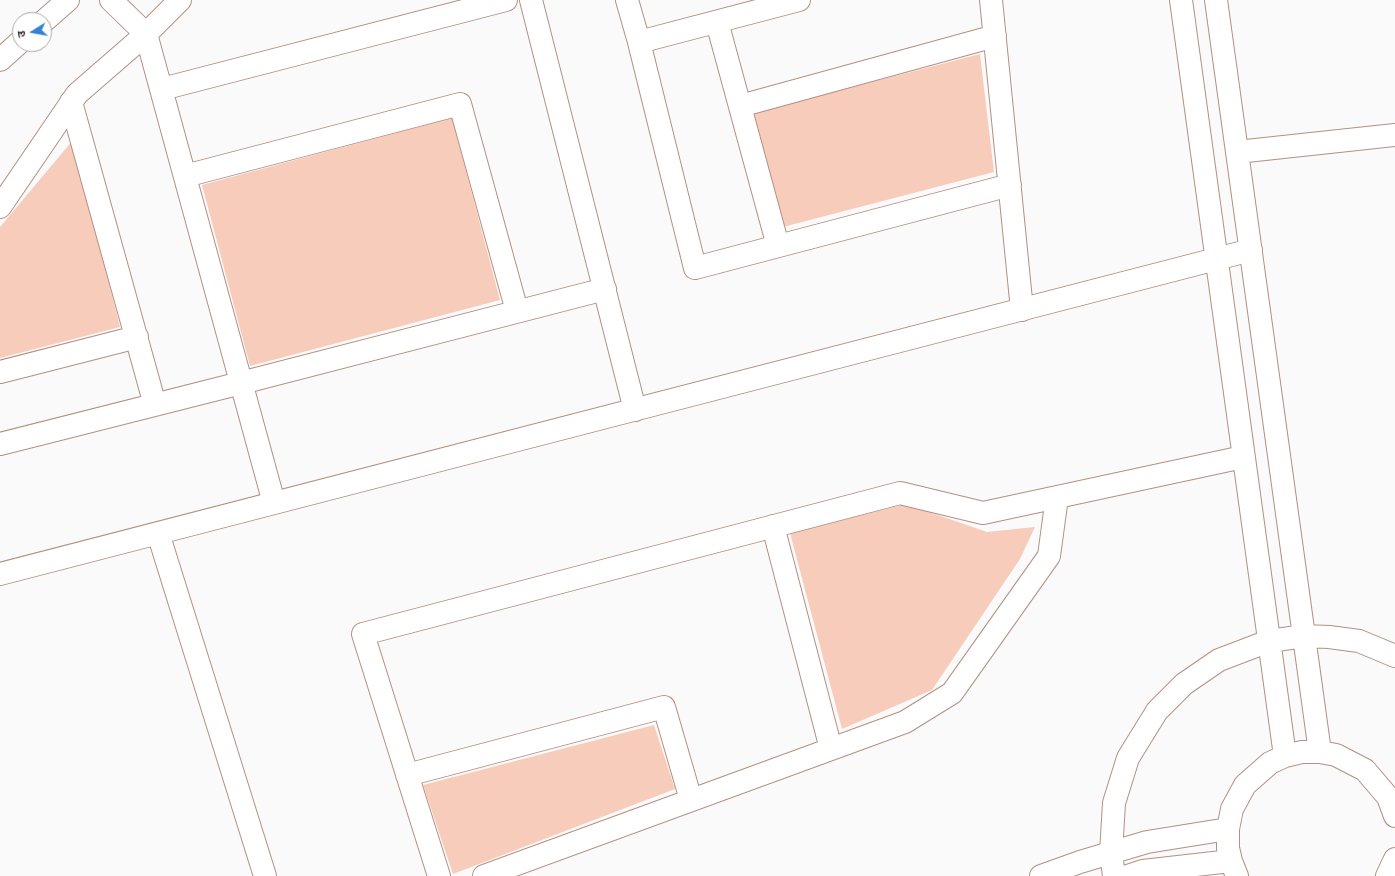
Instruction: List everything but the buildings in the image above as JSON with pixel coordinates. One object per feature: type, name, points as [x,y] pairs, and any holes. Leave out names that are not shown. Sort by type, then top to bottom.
[{"type":"street","points":[[52,14],[68,0]]},
{"type":"street","points":[[111,0],[146,34],[274,503]]},
{"type":"street","points":[[0,207],[77,94],[146,34],[180,0]]},
{"type":"street","points":[[162,89],[439,8],[506,0]]},
{"type":"street","points":[[531,0],[635,410]]},
{"type":"street","points":[[627,0],[639,42],[695,268],[1010,184]]},
{"type":"street","points":[[639,42],[799,0]]},
{"type":"street","points":[[991,0],[1022,310]]},
{"type":"street","points":[[1181,0],[1285,756]]},
{"type":"street","points":[[1216,0],[1320,752]]},
{"type":"street","points":[[717,22],[778,246]]},
{"type":"street","points":[[740,106],[995,36]]},
{"type":"street","points":[[0,60],[12,49]]},
{"type":"street","points":[[71,102],[155,405]]},
{"type":"street","points":[[185,176],[460,104],[516,311]]},
{"type":"street","points":[[1237,152],[1395,135]]},
{"type":"street","points":[[0,574],[1251,250]]},
{"type":"street","points":[[0,444],[604,289]]},
{"type":"street","points":[[0,372],[137,337]]},
{"type":"street","points":[[439,876],[363,634],[900,493],[983,513],[1243,457]]},
{"type":"street","points":[[484,876],[905,722],[952,693],[1049,556],[1057,497]]},
{"type":"street","points":[[773,526],[831,748]]},
{"type":"street","points":[[158,533],[265,876]]},
{"type":"street","points":[[1114,876],[1111,853],[1114,803],[1128,758],[1157,711],[1184,684],[1219,660],[1269,641],[1305,636],[1329,637],[1359,641],[1395,656]]},
{"type":"street","points":[[407,775],[664,707],[690,800]]},
{"type":"street","points":[[1128,876],[1143,871],[1234,869],[1228,848],[1228,829],[1232,809],[1245,785],[1270,763],[1285,756],[1302,752],[1320,752],[1336,755],[1365,770],[1388,797],[1395,816]]},
{"type":"street","points":[[1041,876],[1080,862],[1147,842],[1228,829]]},
{"type":"street","points":[[1387,876],[1395,859]]},
{"type":"shaded area","points":[[980,54],[994,172],[783,227],[753,113]]},
{"type":"shaded area","points":[[452,118],[500,300],[250,366],[202,185]]},
{"type":"shaded area","points":[[73,140],[120,327],[0,358],[0,227]]},
{"type":"shaded area","points":[[906,504],[987,532],[1035,527],[1020,559],[932,690],[842,729],[790,533]]},
{"type":"shaded area","points":[[654,725],[675,789],[453,874],[423,785]]}]
